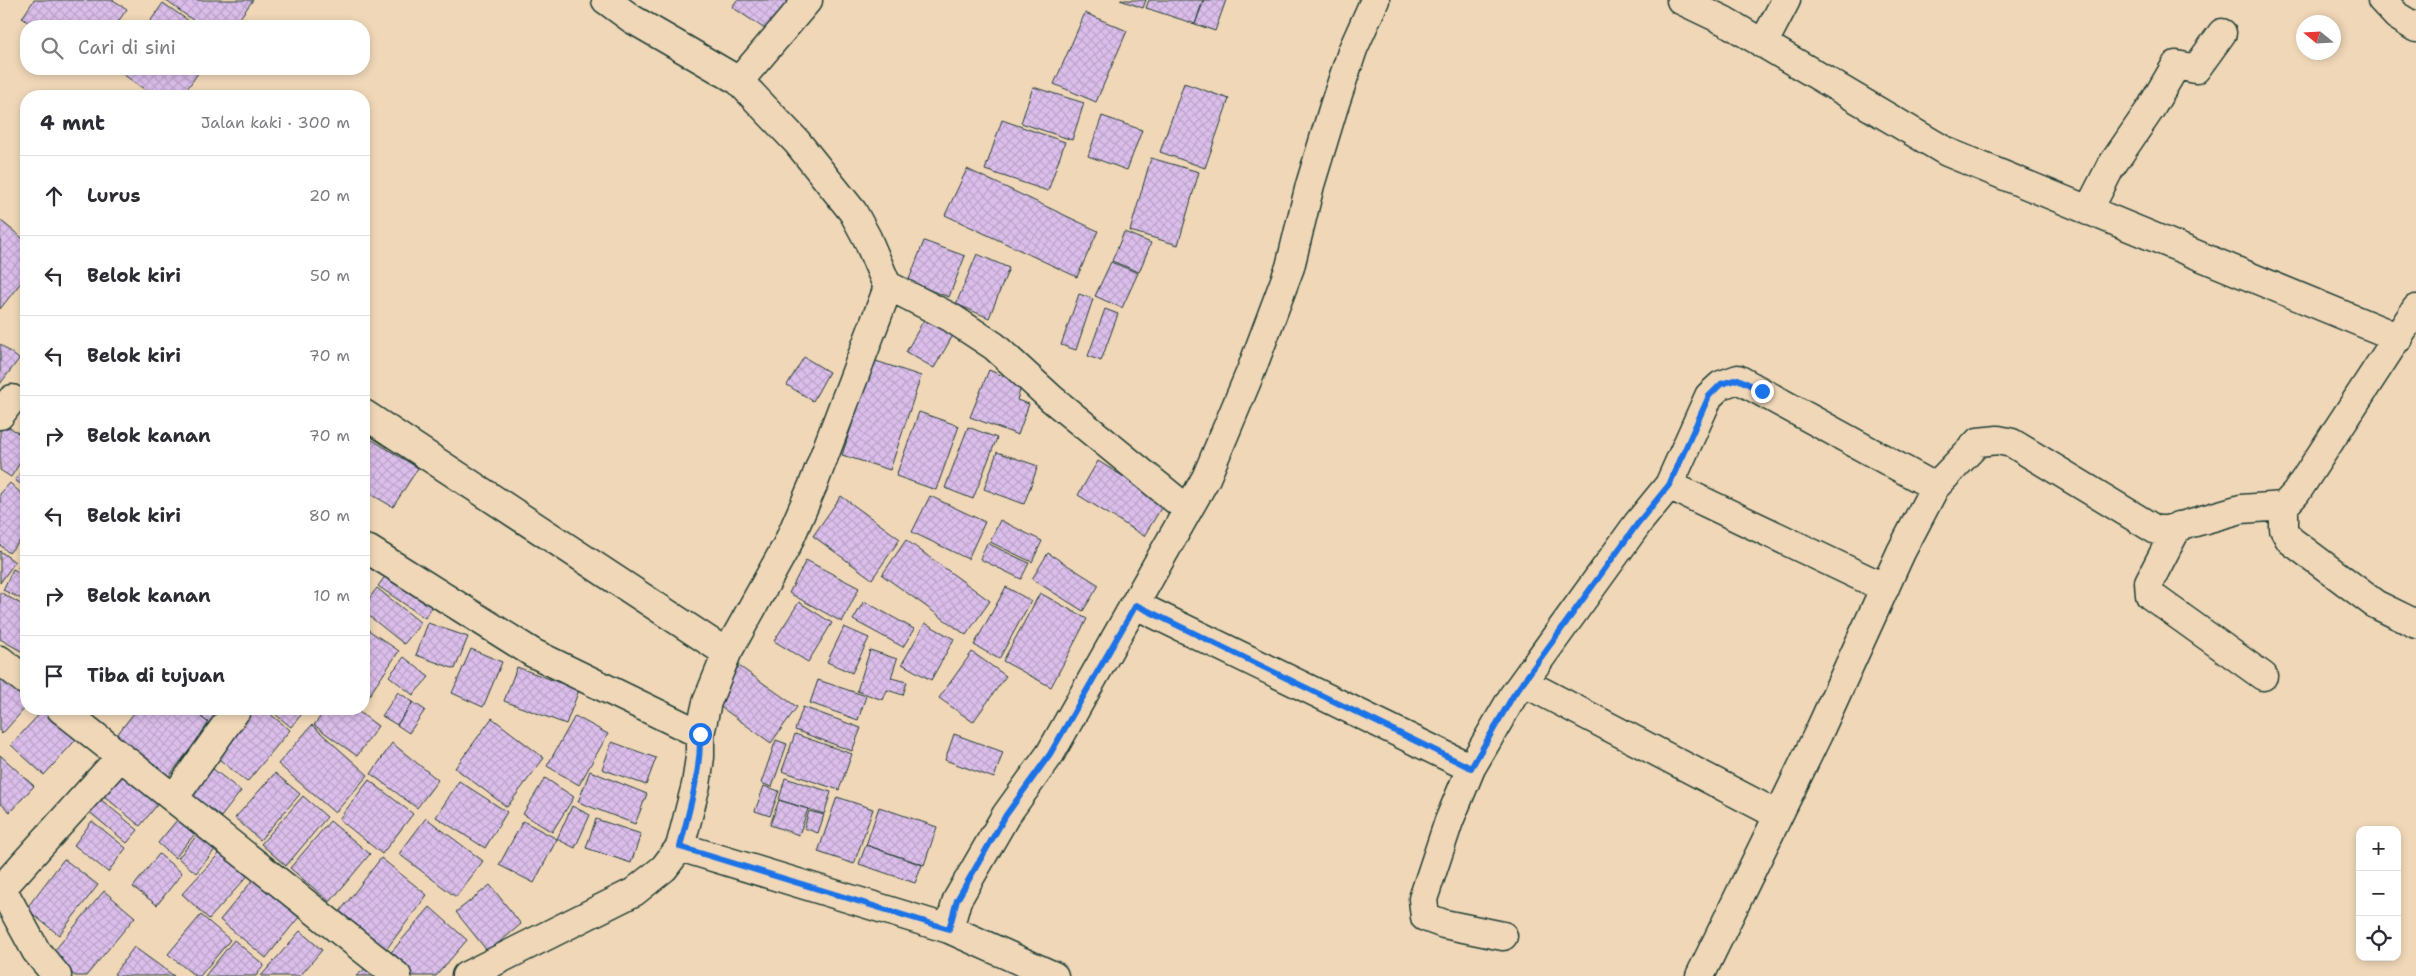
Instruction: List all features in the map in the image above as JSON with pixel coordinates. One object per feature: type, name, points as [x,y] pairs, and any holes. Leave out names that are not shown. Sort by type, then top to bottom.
[{"type":"street","points":[[466,976],[634,892],[664,868],[680,847],[696,785],[700,757],[700,734],[707,702],[727,653],[787,545],[814,485],[840,421],[886,293],[887,285],[867,238],[853,212],[803,149],[739,81],[632,19],[606,0]]},
{"type":"street","points":[[739,81],[808,0]]},
{"type":"street","points":[[949,929],[957,900],[996,832],[1050,754],[1136,605],[1210,469],[1251,371],[1290,267],[1310,185],[1334,106],[1353,49],[1375,0]]},
{"type":"street","points":[[1681,0],[1725,21],[1947,152],[2399,338]]},
{"type":"street","points":[[1763,44],[1786,0]]},
{"type":"street","points":[[2382,0],[2397,16],[2416,28]]},
{"type":"street","points":[[2088,211],[2110,168],[2151,108],[2176,65],[2196,69],[2222,33]]},
{"type":"street","points":[[887,285],[950,317],[994,346],[1065,410],[1188,510]]},
{"type":"street","points":[[2416,309],[2399,338],[2296,493],[2284,506],[2284,529],[2290,540],[2375,604],[2416,624]]},
{"type":"street","points":[[1502,936],[1444,924],[1425,917],[1423,899],[1449,821],[1471,768],[1513,696],[1638,523],[1669,485],[1709,396],[1721,384],[1738,379],[1935,487]]},
{"type":"street","points":[[370,418],[727,653]]},
{"type":"street","points":[[1700,976],[1935,487],[1978,442],[1998,440],[2012,443],[2145,526],[2156,530],[2167,530],[2241,509],[2284,506]]},
{"type":"street","points":[[1669,485],[1885,588]]},
{"type":"street","points":[[2178,526],[2149,582],[2150,595],[2263,676]]},
{"type":"street","points":[[370,551],[533,653],[700,734]]},
{"type":"street","points":[[1136,605],[1471,768]]},
{"type":"street","points":[[0,660],[20,676]]},
{"type":"street","points":[[1523,682],[1778,815]]},
{"type":"street","points":[[69,715],[397,976]]},
{"type":"street","points":[[174,798],[233,715]]},
{"type":"street","points":[[57,976],[36,951],[1,886],[121,756]]},
{"type":"street","points":[[680,847],[949,929],[1054,976]]},
{"type":"building","points":[[34,0],[113,0],[127,9],[119,20],[25,20],[22,18]]},
{"type":"building","points":[[165,0],[253,0],[238,20],[193,20]]},
{"type":"building","points":[[737,0],[789,0],[768,31],[732,7]]},
{"type":"building","points":[[1120,0],[1146,0],[1143,8]]},
{"type":"building","points":[[1149,0],[1203,0],[1195,24],[1146,8]]},
{"type":"building","points":[[1204,0],[1226,0],[1215,31],[1195,24]]},
{"type":"building","points":[[163,3],[187,20],[151,20]]},
{"type":"building","points":[[1085,13],[1127,31],[1096,102],[1054,84]]},
{"type":"building","points":[[124,75],[197,75],[186,90],[145,90]]},
{"type":"building","points":[[1184,83],[1229,99],[1205,168],[1160,152]]},
{"type":"building","points":[[1033,87],[1084,103],[1072,140],[1021,123]]},
{"type":"building","points":[[1102,116],[1142,130],[1127,170],[1088,156]]},
{"type":"building","points":[[1002,120],[1065,142],[1048,191],[985,170]]},
{"type":"building","points":[[1151,158],[1199,172],[1178,245],[1130,231]]},
{"type":"building","points":[[967,169],[1098,231],[1077,277],[945,215]]},
{"type":"building","points":[[0,220],[20,236],[20,284],[0,309]]},
{"type":"building","points":[[1124,232],[1151,243],[1139,272],[1112,261]]},
{"type":"building","points":[[924,241],[965,256],[949,297],[908,282]]},
{"type":"building","points":[[977,254],[1009,268],[989,318],[956,304]]},
{"type":"building","points":[[1111,262],[1138,273],[1122,308],[1095,296]]},
{"type":"building","points":[[1079,294],[1093,299],[1076,350],[1061,345]]},
{"type":"building","points":[[1105,309],[1118,314],[1101,361],[1088,356]]},
{"type":"building","points":[[926,316],[955,332],[934,368],[906,352]]},
{"type":"building","points":[[0,344],[19,359],[0,384]]},
{"type":"building","points":[[804,357],[829,372],[813,401],[787,385]]},
{"type":"building","points":[[873,360],[921,376],[890,470],[842,455]]},
{"type":"building","points":[[989,370],[1022,384],[1017,400],[1029,404],[1018,435],[970,417]]},
{"type":"building","points":[[919,412],[959,426],[936,490],[896,476]]},
{"type":"building","points":[[3,423],[20,434],[20,463],[11,477],[0,470],[0,428]]},
{"type":"building","points":[[968,427],[997,438],[973,499],[945,488]]},
{"type":"building","points":[[370,439],[418,468],[393,507],[370,494]]},
{"type":"building","points":[[997,452],[1038,466],[1024,504],[984,489]]},
{"type":"building","points":[[1098,461],[1165,502],[1144,536],[1078,495]]},
{"type":"building","points":[[20,473],[20,484],[15,480]]},
{"type":"building","points":[[10,483],[20,492],[20,541],[9,553],[0,545],[0,494]]},
{"type":"building","points":[[841,496],[900,539],[872,579],[813,536]]},
{"type":"building","points":[[930,496],[985,522],[968,559],[912,532]]},
{"type":"building","points":[[1000,520],[1042,541],[1032,562],[990,542]]},
{"type":"building","points":[[906,540],[990,601],[966,635],[882,575]]},
{"type":"building","points":[[987,543],[1029,563],[1021,579],[980,559]]},
{"type":"building","points":[[0,551],[15,562],[0,583]]},
{"type":"building","points":[[1048,553],[1099,585],[1083,611],[1032,579]]},
{"type":"building","points":[[806,560],[859,588],[842,622],[789,593]]},
{"type":"building","points":[[392,567],[437,599],[425,618],[378,586]]},
{"type":"building","points":[[13,569],[20,573],[20,598],[3,590]]},
{"type":"building","points":[[1006,587],[1031,601],[999,659],[974,645]]},
{"type":"building","points":[[377,588],[421,623],[404,644],[370,617],[370,597]]},
{"type":"building","points":[[0,592],[20,604],[20,651],[0,639]]},
{"type":"building","points":[[1040,593],[1087,619],[1051,687],[1003,661]]},
{"type":"building","points":[[864,601],[914,629],[903,647],[853,620]]},
{"type":"building","points":[[799,602],[832,623],[808,662],[774,641]]},
{"type":"building","points":[[428,623],[468,637],[455,669],[416,655]]},
{"type":"building","points":[[925,623],[954,639],[931,680],[902,664]]},
{"type":"building","points":[[844,627],[869,638],[852,673],[827,662]]},
{"type":"building","points":[[370,631],[399,651],[370,694]]},
{"type":"building","points":[[471,649],[502,662],[483,707],[452,693]]},
{"type":"building","points":[[870,650],[897,659],[891,678],[907,682],[903,695],[887,690],[883,700],[857,691]]},
{"type":"building","points":[[972,652],[1006,676],[973,722],[939,698]]},
{"type":"building","points":[[404,657],[429,677],[413,695],[389,676]]},
{"type":"building","points":[[739,666],[797,707],[771,743],[714,702]]},
{"type":"building","points":[[517,667],[579,690],[566,724],[504,701]]},
{"type":"building","points":[[6,675],[20,689],[20,714],[2,734],[0,732],[0,682]]},
{"type":"building","points":[[818,680],[866,696],[858,720],[810,703]]},
{"type":"building","points":[[398,692],[413,702],[397,725],[382,716]]},
{"type":"building","points":[[413,702],[425,710],[409,733],[397,725]]},
{"type":"building","points":[[803,707],[861,728],[852,751],[795,730]]},
{"type":"building","points":[[38,715],[60,715],[81,734],[44,775],[11,745]]},
{"type":"building","points":[[132,715],[199,715],[210,724],[169,776],[116,736]]},
{"type":"building","points":[[199,715],[217,715],[210,724]]},
{"type":"building","points":[[247,715],[271,715],[290,730],[247,782],[214,755]]},
{"type":"building","points":[[276,715],[301,715],[291,727]]},
{"type":"building","points":[[322,715],[363,715],[378,726],[357,756],[314,725]]},
{"type":"building","points":[[575,716],[608,734],[579,785],[547,766]]},
{"type":"building","points":[[492,718],[544,758],[507,807],[455,768]]},
{"type":"building","points":[[312,725],[368,775],[335,813],[278,764]]},
{"type":"building","points":[[795,734],[852,754],[839,790],[782,771]]},
{"type":"building","points":[[954,734],[1003,752],[994,778],[945,760]]},
{"type":"building","points":[[776,740],[787,744],[772,787],[761,783]]},
{"type":"building","points":[[612,742],[656,758],[646,785],[602,769]]},
{"type":"building","points":[[392,743],[438,780],[417,808],[371,774]]},
{"type":"building","points":[[0,755],[34,786],[10,812],[0,803]]},
{"type":"building","points":[[208,765],[241,791],[217,822],[184,796]]},
{"type":"building","points":[[120,766],[161,800],[140,826],[99,792]]},
{"type":"building","points":[[590,771],[647,794],[635,824],[578,802]]},
{"type":"building","points":[[275,773],[300,794],[260,840],[235,818]]},
{"type":"building","points":[[545,778],[574,797],[552,832],[523,814]]},
{"type":"building","points":[[785,778],[831,792],[824,814],[779,800]]},
{"type":"building","points":[[369,780],[413,814],[382,854],[339,819]]},
{"type":"building","points":[[459,781],[507,812],[485,848],[436,817]]},
{"type":"building","points":[[764,786],[779,791],[770,816],[755,811]]},
{"type":"building","points":[[303,796],[327,817],[286,866],[261,844]]},
{"type":"building","points":[[837,797],[873,809],[854,864],[818,852]]},
{"type":"building","points":[[99,798],[138,830],[127,843],[88,811]]},
{"type":"building","points":[[779,800],[808,809],[799,835],[770,825]]},
{"type":"building","points":[[572,806],[590,815],[575,848],[557,839]]},
{"type":"building","points":[[879,807],[937,827],[924,865],[866,845]]},
{"type":"building","points":[[809,811],[824,815],[818,833],[804,828]]},
{"type":"building","points":[[182,814],[199,829],[175,858],[158,843]]},
{"type":"building","points":[[426,818],[483,861],[456,897],[399,854]]},
{"type":"building","points":[[596,819],[641,834],[631,863],[586,848]]},
{"type":"building","points":[[92,821],[126,848],[108,872],[74,845]]},
{"type":"building","points":[[330,821],[370,854],[330,902],[290,868]]},
{"type":"building","points":[[523,821],[557,839],[534,883],[499,865]]},
{"type":"building","points":[[199,833],[217,847],[196,873],[178,858]]},
{"type":"building","points":[[227,845],[253,870],[209,919],[182,894]]},
{"type":"building","points":[[866,845],[922,865],[915,883],[859,864]]},
{"type":"building","points":[[159,854],[182,873],[157,905],[133,887]]},
{"type":"building","points":[[381,858],[427,895],[382,955],[335,918]]},
{"type":"building","points":[[64,859],[98,885],[59,935],[26,909]]},
{"type":"building","points":[[257,875],[303,912],[266,958],[220,920]]},
{"type":"building","points":[[490,885],[521,924],[488,952],[456,912]]},
{"type":"building","points":[[104,891],[135,917],[86,976],[75,976],[50,956]]},
{"type":"building","points":[[430,907],[467,940],[436,976],[410,976],[388,956]]},
{"type":"building","points":[[201,915],[230,940],[200,976],[195,976],[168,954]]},
{"type":"building","points":[[300,931],[322,950],[300,976],[261,976]]},
{"type":"building","points":[[234,940],[264,965],[256,976],[205,976]]},
{"type":"building","points":[[134,947],[174,976],[117,976],[114,974]]},
{"type":"building","points":[[369,966],[377,976],[356,976]]},
{"type":"route","points":[[700,734],[700,757],[696,785],[680,847],[949,929],[957,900],[1006,815],[1050,754],[1136,605],[1471,768],[1513,696],[1638,523],[1669,485],[1709,396],[1721,384],[1738,379],[1762,391]]}]
